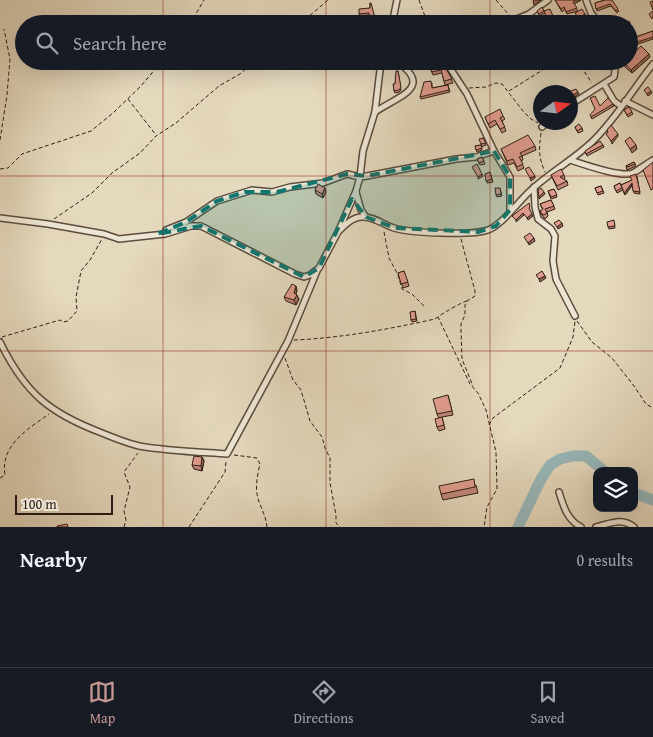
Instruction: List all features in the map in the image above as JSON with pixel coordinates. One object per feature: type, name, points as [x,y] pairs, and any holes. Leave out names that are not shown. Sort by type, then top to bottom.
[{"type":"street","points":[[394,15],[396,0]]},
{"type":"street","points":[[527,15],[548,0]]},
{"type":"street","points":[[586,0],[593,15]]},
{"type":"street","points":[[338,232],[354,218],[366,217],[405,230],[460,233],[478,232],[496,226],[534,187],[592,142],[653,64]]},
{"type":"street","points":[[0,342],[10,362],[38,398],[54,410],[85,427],[143,446],[227,454],[288,341],[319,268],[338,232],[356,191],[360,177],[363,151],[374,112],[380,70]]},
{"type":"street","points":[[374,112],[405,96],[412,89],[414,81],[407,70]]},
{"type":"street","points":[[451,70],[464,89],[494,151],[510,177],[510,210]]},
{"type":"street","points":[[578,100],[614,77],[615,70]]},
{"type":"street","points":[[604,84],[614,101],[621,106]]},
{"type":"street","points":[[625,101],[653,115]]},
{"type":"street","points":[[157,234],[186,222],[217,201],[252,190],[272,192],[290,187],[323,183],[347,174],[360,177],[476,157],[494,151]]},
{"type":"street","points":[[570,160],[599,169],[626,174],[632,173],[653,160]]},
{"type":"street","points":[[534,187],[538,220],[551,229],[555,236],[553,260],[556,279],[575,316]]},
{"type":"street","points":[[356,191],[361,210],[366,217]]},
{"type":"street","points":[[0,218],[48,224],[104,234],[119,239],[176,231],[191,226],[201,226],[295,274],[310,275],[319,268]]},
{"type":"street","points":[[558,492],[574,524],[581,527]]},
{"type":"street","points":[[596,527],[616,521],[624,522],[634,527]]},
{"type":"path","points":[[195,15],[204,0]]},
{"type":"path","points":[[310,15],[328,0]]},
{"type":"path","points":[[419,0],[425,15]]},
{"type":"path","points":[[496,0],[509,15]]},
{"type":"path","points":[[0,140],[10,59],[4,29]]},
{"type":"path","points":[[0,169],[8,168],[22,154],[91,131],[128,99],[154,70]]},
{"type":"path","points":[[48,224],[85,196],[92,193],[112,173],[140,153],[156,136],[219,86],[245,70]]},
{"type":"path","points":[[508,92],[543,70]]},
{"type":"path","points":[[583,70],[595,88]]},
{"type":"path","points":[[464,89],[476,86],[486,87],[496,83],[502,84],[523,111],[533,119]]},
{"type":"path","points":[[128,99],[156,136]]},
{"type":"path","points":[[542,130],[539,149],[540,159],[547,176]]},
{"type":"path","points":[[383,224],[389,258],[398,274],[402,290],[412,294],[425,307]]},
{"type":"path","points":[[288,341],[343,336],[408,326],[435,319],[475,296],[460,233]]},
{"type":"path","points":[[0,338],[60,320],[63,322],[68,321],[77,311],[76,296],[81,271],[90,260],[104,234]]},
{"type":"path","points":[[467,301],[465,315],[461,324],[461,352],[462,360],[473,388]]},
{"type":"path","points":[[575,316],[579,326],[592,342],[612,358],[646,404],[653,408]]},
{"type":"path","points":[[489,425],[493,418],[560,368],[573,337],[575,316]]},
{"type":"path","points":[[438,317],[470,384],[478,393],[486,410],[496,452],[497,489],[487,507],[484,527]]},
{"type":"path","points":[[284,348],[286,364],[293,380],[302,390],[310,421],[322,437],[324,448],[330,458],[332,501],[336,523],[340,527]]},
{"type":"path","points":[[0,478],[5,474],[3,464],[10,446],[24,431],[54,410]]},
{"type":"path","points":[[124,527],[126,520],[124,511],[130,487],[124,472],[143,446]]},
{"type":"path","points":[[189,527],[225,472],[227,454],[257,458],[260,464],[256,478],[257,495],[264,512],[267,527]]},
{"type":"highlighted area","points":[[494,151],[510,177],[510,210],[496,226],[478,232],[395,228],[366,217],[352,199],[319,268],[304,277],[201,226],[157,234],[186,222],[217,201],[245,192],[277,192],[347,174],[367,176]]},
{"type":"building","points":[[555,0],[575,0],[573,2],[577,8],[566,12],[564,7],[561,9]]},
{"type":"building","points":[[612,0],[618,9],[616,11],[610,4],[596,9],[595,3]]},
{"type":"building","points":[[371,3],[374,15],[369,15],[369,13],[359,14],[359,9],[370,8]]},
{"type":"building","points":[[542,7],[544,11],[539,14],[537,11]]},
{"type":"building","points":[[550,9],[553,15],[546,15],[544,11]]},
{"type":"building","points":[[582,9],[585,14],[576,15],[575,13]]},
{"type":"building","points":[[653,11],[653,17],[652,19],[649,14]]},
{"type":"building","points":[[653,31],[653,37],[638,42],[638,36]]},
{"type":"building","points":[[641,46],[649,54],[638,64],[638,49]]},
{"type":"building","points":[[441,70],[447,70],[452,79],[444,81]]},
{"type":"building","points":[[396,71],[398,71],[401,87],[399,90],[394,91],[393,84],[395,84]]},
{"type":"building","points":[[431,81],[432,88],[448,85],[449,90],[420,97],[424,82]]},
{"type":"building","points":[[648,87],[651,91],[647,94],[644,90]]},
{"type":"building","points":[[595,96],[600,106],[608,98],[613,104],[591,117],[590,115],[595,109],[590,98]]},
{"type":"building","points":[[629,107],[632,112],[627,115],[624,110]]},
{"type":"building","points":[[500,109],[503,116],[500,118],[505,127],[500,129],[495,120],[488,124],[485,117]]},
{"type":"building","points":[[611,125],[618,134],[611,141],[606,134]]},
{"type":"building","points":[[528,135],[535,146],[520,153],[522,156],[519,157],[523,164],[517,167],[513,159],[507,161],[501,149]]},
{"type":"building","points":[[630,137],[636,145],[630,149],[625,141]]},
{"type":"building","points":[[483,138],[486,143],[481,144],[479,139]]},
{"type":"building","points":[[600,141],[603,145],[586,154],[585,151]]},
{"type":"building","points":[[481,145],[482,148],[476,150],[475,146]]},
{"type":"building","points":[[482,157],[484,161],[479,163],[477,159]]},
{"type":"building","points":[[653,162],[653,189],[651,190],[643,170]]},
{"type":"building","points":[[477,164],[482,174],[478,177],[472,167]]},
{"type":"building","points":[[529,167],[535,176],[530,178],[525,169]]},
{"type":"building","points":[[561,169],[564,175],[560,177],[567,181],[557,186],[551,175]]},
{"type":"building","points":[[490,172],[492,179],[486,181],[485,174]]},
{"type":"building","points":[[636,174],[640,192],[633,191],[632,183],[624,193],[621,185],[632,180],[630,176]]},
{"type":"building","points":[[620,183],[622,188],[616,191],[614,186]]},
{"type":"building","points":[[318,184],[325,188],[322,194],[315,190]]},
{"type":"building","points":[[601,186],[603,191],[597,193],[595,188]]},
{"type":"building","points":[[495,188],[500,188],[501,194],[496,195]]},
{"type":"building","points":[[541,188],[544,192],[539,197],[538,190]]},
{"type":"building","points":[[554,189],[557,195],[551,197],[548,191]]},
{"type":"building","points":[[551,200],[554,206],[545,209],[547,213],[543,215],[540,211],[543,209],[540,204]]},
{"type":"building","points":[[529,203],[532,214],[527,218],[523,213],[516,220],[512,216]]},
{"type":"building","points":[[559,220],[562,223],[557,227],[554,223]]},
{"type":"building","points":[[614,220],[615,226],[608,227],[607,222]]},
{"type":"building","points":[[530,233],[534,238],[528,243],[524,237]]},
{"type":"building","points":[[404,271],[408,282],[401,284],[398,273]]},
{"type":"building","points":[[542,271],[545,276],[539,279],[536,275]]},
{"type":"building","points":[[292,284],[296,286],[294,293],[297,295],[294,300],[284,297]]},
{"type":"building","points":[[415,311],[416,319],[411,320],[410,312]]},
{"type":"building","points":[[448,395],[452,411],[437,414],[433,399]]},
{"type":"building","points":[[442,417],[444,425],[437,427],[435,419]]},
{"type":"building","points":[[194,456],[202,457],[201,466],[192,465]]},
{"type":"building","points":[[474,479],[475,487],[441,494],[439,486]]},
{"type":"building","points":[[67,524],[68,527],[57,527],[57,526]]},
{"type":"waterway","points":[[518,527],[541,479],[550,465],[560,459],[586,456],[599,467]]},
{"type":"waterway","points":[[638,494],[653,500]]}]
